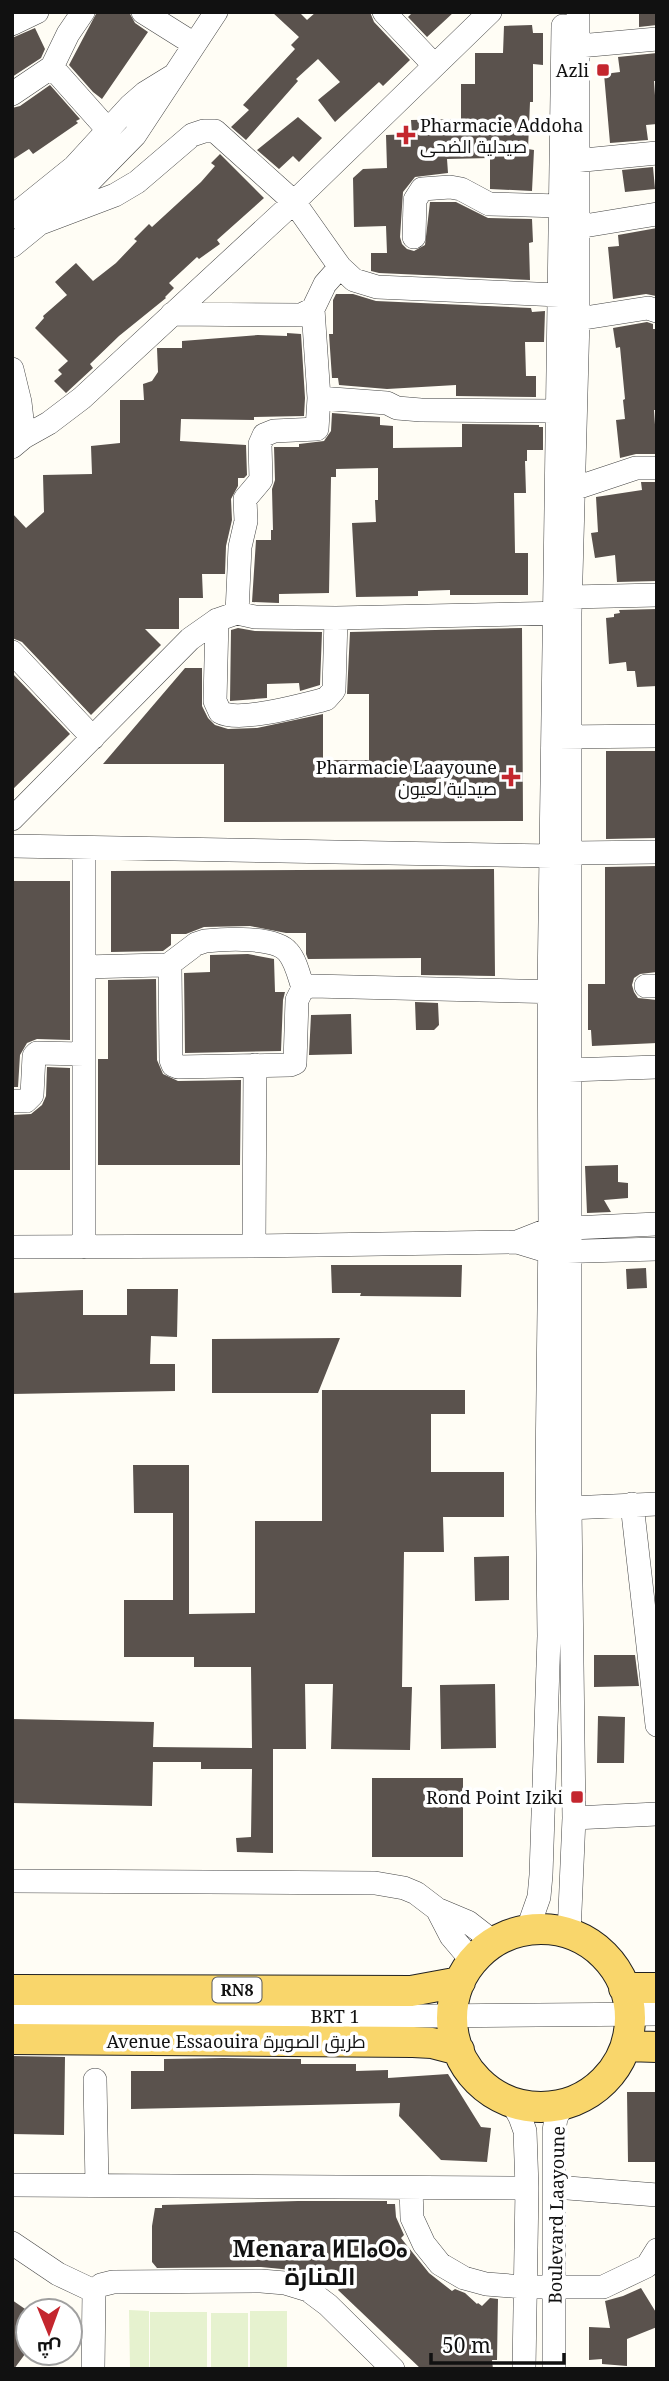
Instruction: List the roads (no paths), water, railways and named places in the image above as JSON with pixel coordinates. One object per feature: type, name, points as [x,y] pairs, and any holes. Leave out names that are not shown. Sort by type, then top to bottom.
[{"type":"main road","name":"RN8","points":[[12,1990],[411,1991],[476,1962],[527,1931],[548,1930],[569,1934],[587,1942],[603,1954],[637,2005]]},
{"type":"main road","points":[[476,1962],[455,1999],[454,2033],[459,2050],[468,2068],[481,2083],[497,2095],[512,2102],[534,2106],[563,2104],[600,2085],[615,2067],[626,2046],[637,2005],[657,1988]]},
{"type":"main road","name":"Avenue Essaouira طريق الصويرة","points":[[12,2039],[413,2042],[432,2043],[459,2050]]},
{"type":"main road","points":[[626,2046],[657,2047]]},
{"type":"street","points":[[12,24],[37,12]]},
{"type":"street","points":[[12,94],[52,67],[66,23],[83,12]]},
{"type":"street","points":[[143,12],[194,44]]},
{"type":"street","points":[[27,215],[82,190],[120,152],[159,102],[172,77],[216,12]]},
{"type":"street","points":[[384,12],[434,65]]},
{"type":"street","points":[[18,442],[50,423],[82,398],[293,202],[490,12]]},
{"type":"street","points":[[564,12],[569,162],[578,226],[573,489],[565,608],[559,991],[560,1252],[570,1508],[574,1818],[569,1934]]},
{"type":"street","points":[[565,608],[557,411],[560,206],[569,162],[579,46],[578,12]]},
{"type":"street","points":[[579,46],[657,39]]},
{"type":"street","points":[[52,67],[109,131]]},
{"type":"street","points":[[12,246],[27,215],[130,106],[145,93],[172,77]]},
{"type":"street","points":[[27,215],[115,195],[137,182],[192,135],[215,131],[293,202],[340,267],[354,280],[377,287],[559,295]]},
{"type":"street","points":[[569,162],[657,153]]},
{"type":"street","points":[[414,237],[415,200],[422,189],[461,189],[489,204],[560,206]]},
{"type":"street","points":[[578,226],[657,214]]},
{"type":"street","points":[[336,618],[334,690],[330,696],[264,713],[228,715],[220,712],[215,701],[227,617],[247,520],[245,499],[261,481],[260,444],[264,435],[274,431],[317,429],[319,398],[313,309],[325,284],[340,267]]},
{"type":"street","points":[[578,319],[648,308],[657,311]]},
{"type":"street","points":[[172,314],[301,315],[313,309]]},
{"type":"street","points":[[12,369],[20,402],[18,442]]},
{"type":"street","points":[[319,398],[387,403],[397,408],[421,410],[557,411]]},
{"type":"street","points":[[573,489],[636,468],[657,468]]},
{"type":"street","points":[[12,819],[190,639],[227,617],[336,618],[565,608],[657,596]]},
{"type":"street","points":[[12,652],[93,738]]},
{"type":"street","points":[[563,737],[657,736]]},
{"type":"street","points":[[12,846],[561,854],[657,852]]},
{"type":"street","points":[[84,849],[84,1247]]},
{"type":"street","points":[[84,967],[167,966],[196,944],[205,941],[273,942],[287,950],[303,988],[297,1000],[295,1063],[173,1065],[171,970],[167,966]]},
{"type":"street","points":[[303,988],[326,986],[559,991]]},
{"type":"street","points":[[559,991],[569,1070],[560,1228]]},
{"type":"street","points":[[12,1101],[26,1101],[32,1095],[33,1063],[37,1054],[84,1054]]},
{"type":"street","points":[[254,1247],[255,1065]]},
{"type":"street","points":[[569,1070],[657,1067]]},
{"type":"street","points":[[517,1242],[560,1228],[657,1224]]},
{"type":"street","points":[[12,1247],[254,1247],[517,1242],[560,1252],[657,1249]]},
{"type":"street","points":[[527,1931],[539,1896],[541,1875],[549,1636],[547,1471],[560,1252]]},
{"type":"street","points":[[632,1504],[657,1725]]},
{"type":"street","points":[[570,1508],[657,1504]]},
{"type":"street","points":[[574,1818],[657,1814]]},
{"type":"street","points":[[12,1881],[375,1882],[416,1893],[437,1909],[468,1922],[476,1962]]},
{"type":"street","name":"BRT 1","points":[[12,2014],[453,2016],[637,2005]]},
{"type":"street","points":[[95,2080],[97,2185]]},
{"type":"street","name":"Boulevard Laayoune","points":[[512,2102],[524,2131],[527,2188],[524,2369]]},
{"type":"street","name":"Boulevard Laayoune","points":[[554,2369],[554,2131],[556,2118],[563,2104]]},
{"type":"street","points":[[12,2185],[527,2188]]},
{"type":"street","points":[[411,2188],[412,2218],[424,2244],[440,2264],[464,2278],[475,2281],[501,2286],[603,2287],[647,2266],[657,2249]]},
{"type":"street","points":[[555,2188],[657,2195]]},
{"type":"street","points":[[12,2242],[58,2274],[93,2291]]},
{"type":"street","points":[[93,2291],[101,2285],[113,2283],[285,2283],[308,2290],[328,2305],[393,2369]]},
{"type":"street","points":[[93,2291],[93,2369]]},
{"type":"place","name":"Azli","points":[[603,70]]},
{"type":"place","name":"Pharmacie Addoha صيدلية الضحى","points":[[406,135]]},
{"type":"place","name":"Pharmacie Laayoune صيدلية لعيون","points":[[511,777]]},
{"type":"place","name":"Rond Point Iziki","points":[[577,1797]]},
{"type":"district","name":"Menara ⵍⵎⵏⴰⵔⴰ المنارة","points":[[320,2261]]}]
